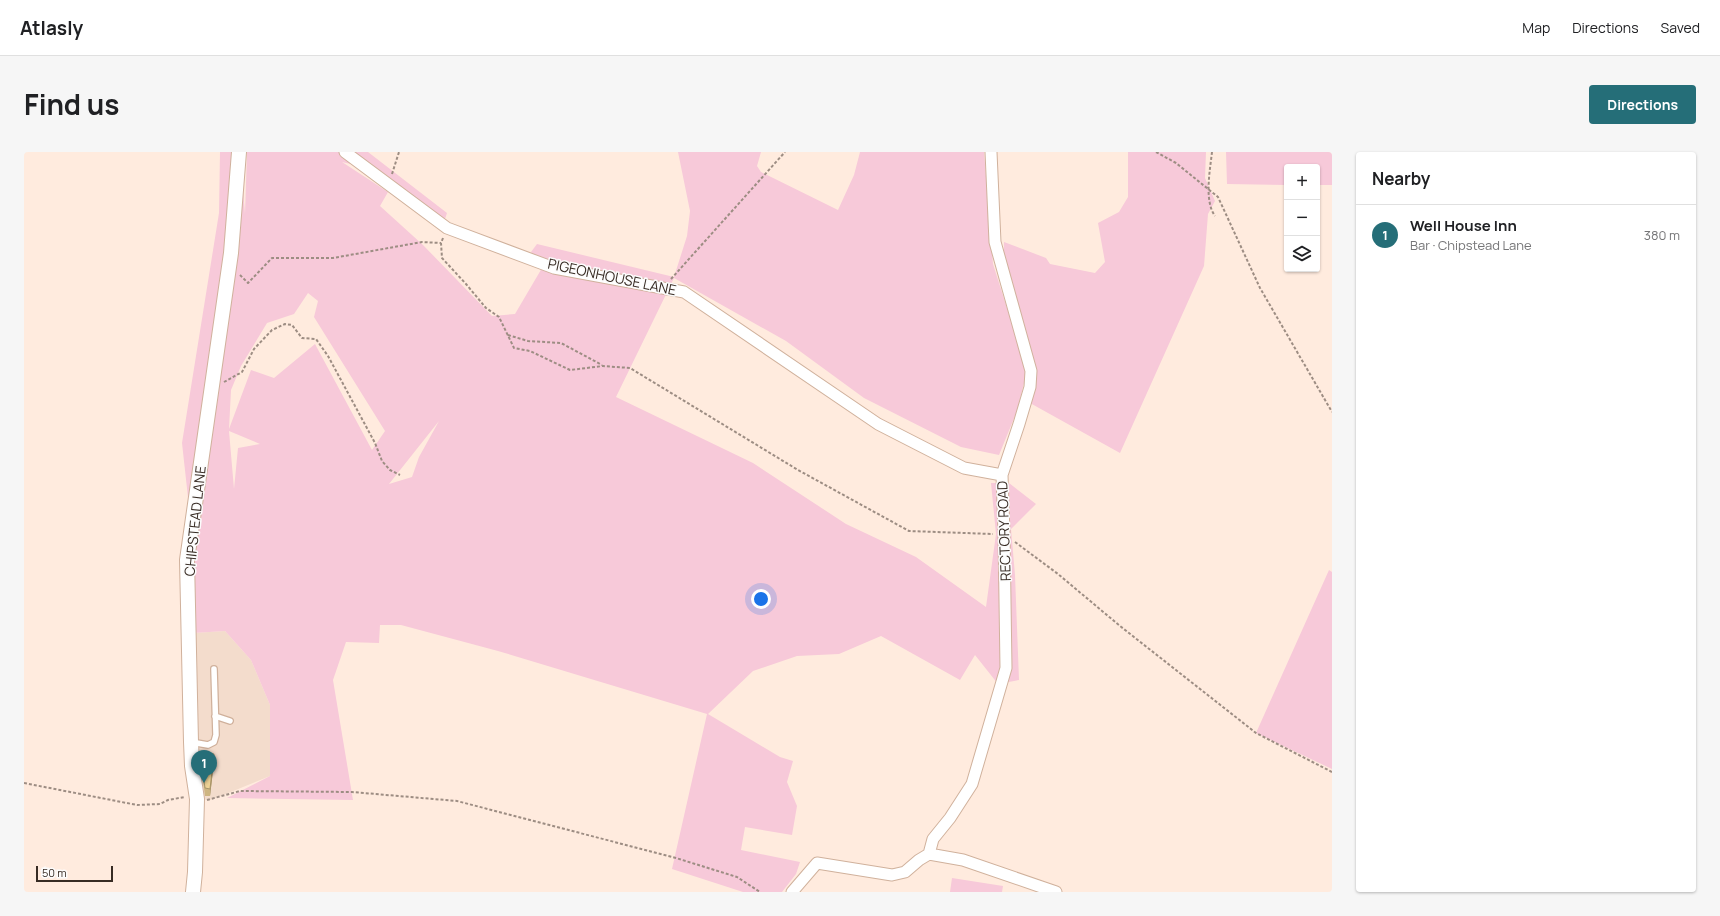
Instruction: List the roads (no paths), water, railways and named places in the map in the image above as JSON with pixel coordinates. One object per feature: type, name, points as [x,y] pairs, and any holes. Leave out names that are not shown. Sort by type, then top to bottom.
[{"type":"street","name":"CHIPSTEAD LANE","points":[[193,892],[197,798],[192,766],[187,560],[229,263],[239,152]]},
{"type":"street","name":"PIGEONHOUSE LANE","points":[[345,152],[447,228],[554,268],[684,292],[878,424],[964,468],[1002,475]]},
{"type":"street","name":"RECTORY ROAD","points":[[929,854],[933,839],[950,818],[972,784],[1006,668],[1002,475],[1026,402],[1030,387],[1031,371],[995,242],[990,152]]},
{"type":"street","points":[[792,892],[817,863],[892,874],[905,872],[929,854],[963,860],[1035,888],[1056,892]]},
{"type":"lane","points":[[191,742],[208,745],[214,742],[216,734],[214,669]]},
{"type":"lane","points":[[215,716],[230,721]]},
{"type":"place","name":"Well House Inn","points":[[204,783]]}]
